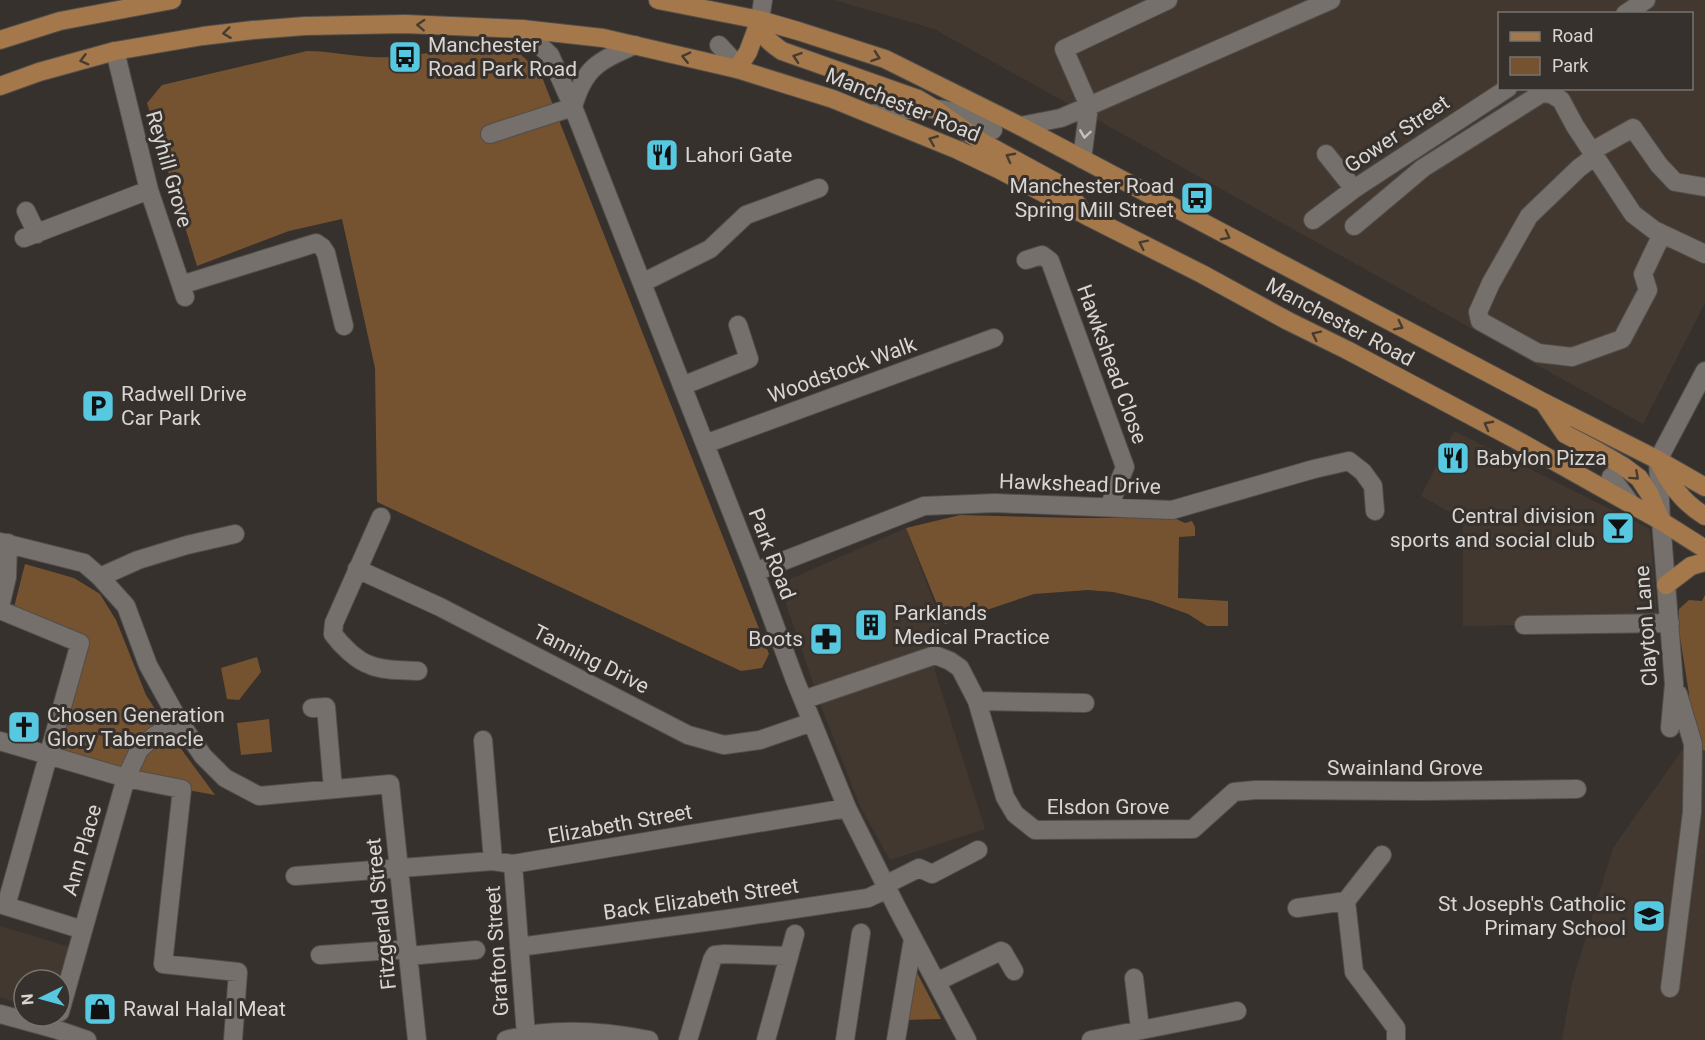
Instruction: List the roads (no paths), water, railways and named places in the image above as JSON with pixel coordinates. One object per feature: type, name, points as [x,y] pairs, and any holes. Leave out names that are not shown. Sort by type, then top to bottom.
[{"type":"main road","points":[[0,40],[60,21],[172,0]]},
{"type":"main road","name":"Manchester Road","points":[[658,0],[691,2],[798,31],[885,59],[1020,126],[1292,271],[1705,486]]},
{"type":"main road","points":[[737,69],[748,52],[760,20]]},
{"type":"main road","points":[[760,20],[767,41],[782,51],[918,99],[980,141],[1059,184],[1089,217]]},
{"type":"main road","name":"Manchester Road","points":[[0,86],[39,72],[116,51],[203,36],[305,26],[405,24],[522,29],[603,38],[737,69],[833,99],[958,150],[1202,274],[1513,438],[1661,521],[1705,549]]},
{"type":"main road","points":[[1543,402],[1565,434],[1599,452],[1639,478],[1649,493],[1661,521]]},
{"type":"main road","points":[[1658,460],[1667,480],[1681,497],[1705,516]]},
{"type":"main road","points":[[1666,585],[1691,566],[1705,562]]},
{"type":"street","points":[[760,20],[763,0]]},
{"type":"street","points":[[1082,159],[1089,106],[1064,49],[1168,0]]},
{"type":"street","points":[[1020,126],[1061,118],[1306,5],[1331,0]]},
{"type":"street","points":[[1628,12],[1646,0]]},
{"type":"street","name":"Park Road","points":[[522,29],[550,56],[573,107],[847,808],[967,1040]]},
{"type":"street","points":[[490,134],[573,107],[582,80],[595,66],[604,59],[635,45]]},
{"type":"street","points":[[719,45],[737,69]]},
{"type":"street","name":"Reyhill Grove","points":[[116,51],[149,190],[183,291],[316,243],[326,253],[344,326]]},
{"type":"street","name":"Gower Street","points":[[1313,220],[1354,189],[1505,90]]},
{"type":"street","points":[[1354,226],[1423,168],[1542,93],[1561,99],[1593,154],[1633,214],[1654,230],[1705,254]]},
{"type":"street","points":[[870,114],[935,109],[954,112],[993,130]]},
{"type":"street","points":[[1662,234],[1643,274],[1648,290],[1622,339],[1572,357],[1549,355],[1538,353],[1480,321],[1478,312],[1491,283],[1529,216],[1593,154],[1632,128],[1659,165],[1675,182],[1704,187]]},
{"type":"street","points":[[1326,154],[1354,189]]},
{"type":"street","points":[[642,283],[710,249],[746,214],[819,188]]},
{"type":"street","points":[[26,211],[30,236],[149,190]]},
{"type":"street","name":"Hawkshead Close","points":[[1026,260],[1042,255],[1050,261],[1125,466],[1109,507]]},
{"type":"street","points":[[682,386],[749,359],[738,325]]},
{"type":"street","name":"Woodstock Walk","points":[[705,444],[994,338]]},
{"type":"street","points":[[1658,460],[1705,371]]},
{"type":"street","name":"Hawkshead Drive","points":[[755,572],[924,506],[995,503],[1172,510],[1314,469],[1346,454],[1373,486],[1375,512]]},
{"type":"street","name":"Clayton Lane","points":[[1658,460],[1674,684],[1670,728]]},
{"type":"street","points":[[1611,477],[1631,504]]},
{"type":"street","points":[[381,517],[334,623],[333,634],[341,645],[368,665],[418,671]]},
{"type":"street","points":[[100,577],[138,560],[186,545],[235,534]]},
{"type":"street","points":[[83,930],[3,905],[80,643],[0,605],[7,578],[4,542],[84,563],[100,577],[126,606],[148,665],[179,721],[203,756],[225,778],[259,796],[333,789],[326,707],[312,708]]},
{"type":"street","name":"Tanning Drive","points":[[357,569],[440,607],[688,735],[724,745],[760,740],[812,722]]},
{"type":"street","points":[[1524,625],[1670,623]]},
{"type":"street","name":"Elsdon Grove","points":[[803,700],[935,655],[950,661],[960,668],[977,701],[1005,797],[1014,814],[1035,830],[1193,829],[1234,792]]},
{"type":"street","points":[[1670,988],[1692,812],[1693,744],[1674,684]]},
{"type":"street","points":[[977,701],[1085,703]]},
{"type":"street","name":"Ann Place","points":[[72,970],[126,778],[139,750],[154,736],[179,721]]},
{"type":"street","points":[[483,740],[493,861]]},
{"type":"street","points":[[0,741],[126,778],[182,789],[163,964],[238,972],[233,1040]]},
{"type":"street","name":"Fitzgerald Street","points":[[333,789],[390,784],[417,1040]]},
{"type":"street","name":"Swainland Grove","points":[[1234,792],[1256,790],[1577,789]]},
{"type":"street","name":"Elizabeth Street","points":[[295,876],[493,861],[513,864],[847,808]]},
{"type":"street","name":"Back Elizabeth Street","points":[[519,947],[868,898],[919,868],[932,874],[978,850]]},
{"type":"street","points":[[1297,908],[1346,901],[1382,855]]},
{"type":"street","name":"Grafton Street","points":[[513,864],[519,947],[516,1038]]},
{"type":"street","points":[[1346,901],[1354,972],[1396,1034]]},
{"type":"street","points":[[845,1040],[861,933]]},
{"type":"street","points":[[766,1040],[795,934]]},
{"type":"street","points":[[896,1040],[913,939]]},
{"type":"street","points":[[320,955],[476,951]]},
{"type":"street","points":[[936,982],[997,951],[1003,952],[1014,971]]},
{"type":"street","points":[[688,1040],[715,955],[789,956]]},
{"type":"street","points":[[1134,978],[1140,1029]]},
{"type":"street","points":[[1091,1039],[1237,1011]]},
{"type":"street","points":[[64,1028],[87,1040]]},
{"type":"street","points":[[516,1038],[575,1032],[649,1040]]},
{"type":"place","name":"Manchester Road Park Road","points":[[405,57]]},
{"type":"place","name":"Lahori Gate","points":[[662,155]]},
{"type":"place","name":"Manchester Road Spring Mill Street","points":[[1197,198]]},
{"type":"place","name":"Radwell Drive Car Park","points":[[98,406]]},
{"type":"place","name":"Babylon Pizza","points":[[1453,458]]},
{"type":"place","name":"Central division sports and social club","points":[[1618,528]]},
{"type":"place","name":"Parklands Medical Practice","points":[[871,625]]},
{"type":"place","name":"Boots","points":[[826,639]]},
{"type":"place","name":"Chosen Generation Glory Tabernacle","points":[[24,727]]},
{"type":"place","name":"St Joseph's Catholic Primary School","points":[[1649,916]]},
{"type":"place","name":"Rawal Halal Meat","points":[[100,1009]]}]
